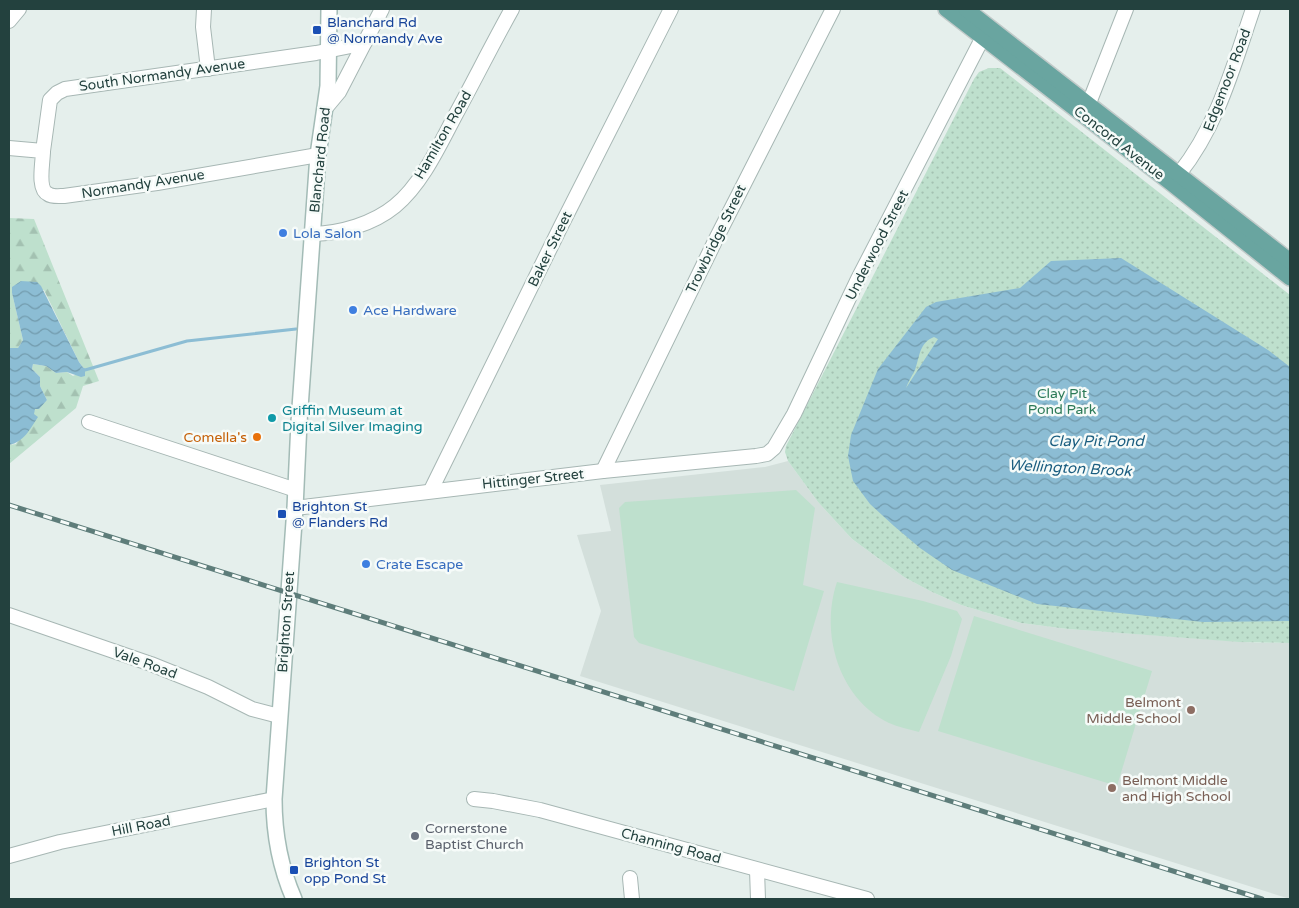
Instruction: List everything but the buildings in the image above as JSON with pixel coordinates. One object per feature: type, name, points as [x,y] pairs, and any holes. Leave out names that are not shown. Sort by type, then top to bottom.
[{"type":"main road","name":"Blanchard Road","points":[[305,341],[318,155],[328,86],[329,9]]},
{"type":"main road","name":"Concord Avenue","points":[[946,9],[986,32],[1288,263]]},
{"type":"main road","name":"Concord Avenue","points":[[966,9],[986,32]]},
{"type":"main road","name":"Brighton Street","points":[[294,899],[287,884],[277,844],[274,800],[305,341]]},
{"type":"street","points":[[9,21],[19,9]]},
{"type":"street","points":[[204,9],[203,26],[208,68]]},
{"type":"street","points":[[324,110],[339,92],[382,9]]},
{"type":"street","name":"Hamilton Road","points":[[313,234],[344,230],[374,220],[396,205],[414,185],[437,150],[512,9]]},
{"type":"street","name":"Baker Street","points":[[431,490],[561,226],[671,9]]},
{"type":"street","name":"Trowbridge Street","points":[[603,471],[717,237],[832,9]]},
{"type":"street","points":[[1087,110],[1126,9]]},
{"type":"street","name":"Edgemoor Road","points":[[1175,178],[1192,157],[1211,125],[1253,9]]},
{"type":"street","name":"Underwood Street","points":[[771,452],[794,414],[858,279],[986,32]]},
{"type":"street","name":"South Normandy Avenue","points":[[43,151],[50,100],[57,93],[65,89],[328,51],[365,42]]},
{"type":"street","points":[[9,148],[43,151]]},
{"type":"street","name":"Normandy Avenue","points":[[43,151],[41,186],[43,192],[49,196],[64,196],[157,183],[318,155]]},
{"type":"street","points":[[89,422],[296,490]]},
{"type":"street","name":"Hittinger Street","points":[[295,508],[431,490],[756,456],[771,452]]},
{"type":"street","name":"Vale Road","points":[[9,615],[193,680],[252,710],[280,716]]},
{"type":"street","name":"Channing Road","points":[[474,799],[540,810],[867,899]]},
{"type":"street","name":"Hill Road","points":[[9,856],[60,842],[274,800]]},
{"type":"street","points":[[757,870],[758,899]]},
{"type":"street","points":[[630,878],[632,899]]},
{"type":"shaded area","name":"Belmont Middle and High School","points":[[788,461],[818,502],[852,539],[904,577],[961,605],[1021,623],[1068,629],[1258,643],[1290,643],[1290,899],[580,676],[601,611],[577,535],[611,531],[600,485],[765,467]]},
{"type":"green space","name":"Clay Pit Pond","points":[[989,68],[1000,68],[1290,295],[1290,643],[1239,642],[1068,629],[1021,623],[961,605],[904,577],[852,539],[818,502],[788,461],[785,452],[786,446],[974,79],[979,72]]},
{"type":"green space","points":[[9,218],[34,219],[99,381],[83,386],[76,408],[9,464],[9,445],[16,444],[35,408],[47,400],[40,386],[40,377],[32,369],[33,364],[46,366],[56,373],[67,372],[73,376],[85,370],[79,362],[44,290],[12,287],[23,340],[18,348],[9,348]]},
{"type":"green space","points":[[796,490],[815,508],[803,585],[824,591],[794,691],[639,643],[634,637],[619,508],[625,502]]},
{"type":"green space","points":[[837,582],[923,601],[957,611],[962,619],[951,656],[919,732],[889,723],[871,712],[846,681],[838,662],[831,622],[832,601]]},
{"type":"green space","points":[[974,616],[1152,671],[1117,786],[938,731]]},
{"type":"water","name":"Clay Pit Pond","points":[[1121,258],[1268,350],[1290,367],[1290,621],[1203,622],[1037,604],[952,570],[920,548],[894,526],[870,504],[853,481],[848,456],[851,435],[878,369],[926,307],[936,302],[1020,288],[1051,261]],"holes":[[[934,337],[938,339],[906,388],[915,370],[923,346]]]},
{"type":"water","points":[[21,281],[37,282],[41,286],[79,362],[85,370],[85,376],[81,377],[67,372],[56,373],[46,366],[33,364],[32,369],[40,377],[40,386],[47,400],[39,409],[35,409],[34,414],[38,417],[26,434],[19,441],[9,445],[9,348],[18,348],[23,340],[12,287]]},
{"type":"waterway","name":"Wellington Brook","points":[[82,369],[85,370],[187,341],[296,329]]},
{"type":"railway","points":[[9,505],[1262,899]]},
{"type":"place","name":"Blanchard Rd @ Normandy Ave","points":[[317,30]]},
{"type":"place","name":"Lola Salon","points":[[283,233]]},
{"type":"place","name":"Ace Hardware","points":[[353,310]]},
{"type":"place","name":"Griffin Museum at Digital Silver Imaging","points":[[272,418]]},
{"type":"place","name":"Comella's","points":[[257,437]]},
{"type":"place","name":"Brighton St @ Flanders Rd","points":[[282,514]]},
{"type":"place","name":"Crate Escape","points":[[366,564]]},
{"type":"place","name":"Belmont Middle School","points":[[1191,710]]},
{"type":"place","name":"Belmont Middle and High School","points":[[1112,788]]},
{"type":"place","name":"Cornerstone Baptist Church","points":[[415,836]]},
{"type":"place","name":"Brighton St opp Pond St","points":[[294,870]]},
{"type":"park label","name":"Clay Pit Pond Park","points":[[1062,402]]}]
